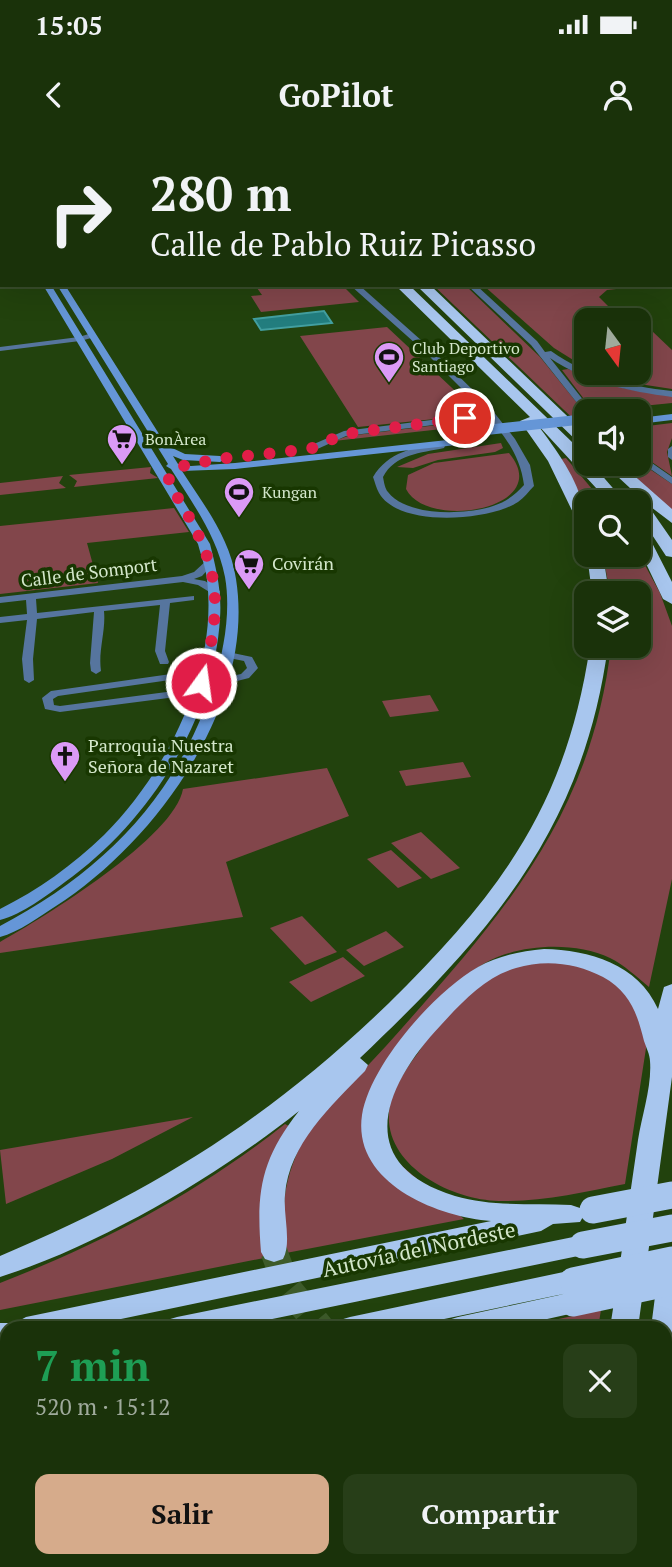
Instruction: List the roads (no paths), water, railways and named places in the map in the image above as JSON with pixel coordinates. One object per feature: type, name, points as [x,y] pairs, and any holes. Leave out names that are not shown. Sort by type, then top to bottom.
[{"type":"highway","points":[[403,287],[496,380],[567,445],[606,490]]},
{"type":"highway","points":[[424,287],[574,431]]},
{"type":"highway","points":[[496,380],[556,461],[574,499]]},
{"type":"highway","points":[[615,476],[627,490]]},
{"type":"highway","points":[[625,476],[672,518]]},
{"type":"highway","points":[[651,522],[672,552]]},
{"type":"highway","points":[[651,557],[672,599]]},
{"type":"highway","points":[[0,1268],[63,1241],[155,1194],[252,1134],[345,1059],[478,924],[532,848],[568,774],[591,700],[597,658]]},
{"type":"highway","points":[[274,1252],[271,1202],[274,1178],[298,1131],[341,1081],[432,988],[470,943],[478,924]]},
{"type":"highway","points":[[582,1213],[488,1211],[434,1199],[394,1172],[375,1138],[373,1119],[382,1084],[393,1064],[447,1004],[486,972],[505,963],[542,956],[581,958],[604,968],[632,987],[651,1016],[662,1060]]},
{"type":"highway","points":[[625,1321],[672,992]]},
{"type":"highway","points":[[60,1321],[672,1195]]},
{"type":"highway","name":"Autovía del Nordeste","points":[[211,1321],[672,1228]]},
{"type":"highway","points":[[480,1321],[672,1260]]},
{"type":"highway","points":[[666,1321],[672,1272]]},
{"type":"highway","points":[[393,1321],[573,1292],[672,1282]]},
{"type":"main road","points":[[0,915],[43,891],[87,856],[123,822],[172,750],[199,691],[215,625],[215,577],[199,534],[48,287]]},
{"type":"main road","points":[[0,932],[60,898],[99,869],[132,837],[186,762],[207,722],[228,655],[232,586],[228,558],[220,539],[62,287]]},
{"type":"main road","points":[[651,412],[672,409]]},
{"type":"main road","points":[[651,420],[672,417]]},
{"type":"main road","points":[[154,458],[178,468],[235,466],[472,437],[574,421]]},
{"type":"main road","points":[[168,482],[169,476],[178,468],[218,459],[574,428]]},
{"type":"main road","points":[[164,447],[183,457],[218,459]]},
{"type":"main road","points":[[193,493],[199,479],[235,466]]},
{"type":"street","points":[[356,287],[478,399],[497,420],[528,467],[529,486],[518,500],[496,511],[479,514],[436,515],[397,503],[379,487],[380,471],[395,459],[472,437]]},
{"type":"street","points":[[473,287],[534,344],[578,399]]},
{"type":"street","points":[[0,349],[80,339],[92,335]]},
{"type":"street","points":[[534,344],[557,360],[590,376],[626,387],[672,394]]},
{"type":"street","points":[[310,449],[344,434],[465,418],[478,410],[478,399]]},
{"type":"street","points":[[672,449],[672,457]]},
{"type":"street","points":[[651,466],[672,481]]},
{"type":"street","name":"Calle de Somport","points":[[0,600],[186,579],[202,571],[210,562]]},
{"type":"street","points":[[186,579],[215,577],[232,586]]},
{"type":"street","name":"Calle de Somport","points":[[186,579],[201,583],[216,593]]},
{"type":"street","points":[[29,680],[26,667],[35,616],[31,597]]},
{"type":"street","points":[[0,620],[190,598]]},
{"type":"street","points":[[164,662],[160,651],[165,601]]},
{"type":"street","points":[[96,671],[93,660],[101,621],[99,609]]},
{"type":"street","points":[[228,655],[248,659],[253,668],[246,677],[222,681],[199,691],[60,709],[49,707],[47,698],[55,693],[167,678],[206,666],[228,655]]},
{"type":"street","points":[[167,678],[161,682],[160,688],[172,694]]},
{"type":"tunnel","points":[[274,1252],[287,1287],[315,1321]]},
{"type":"place","name":"Club Deportivo Santiago","points":[[389,384]]},
{"type":"place","name":"BonÀrea","points":[[122,466]]},
{"type":"place","name":"Kungan","points":[[239,519]]},
{"type":"place","name":"Covirán","points":[[249,591]]},
{"type":"place","name":"Parroquia Nuestra Señora de Nazaret","points":[[65,783]]}]
